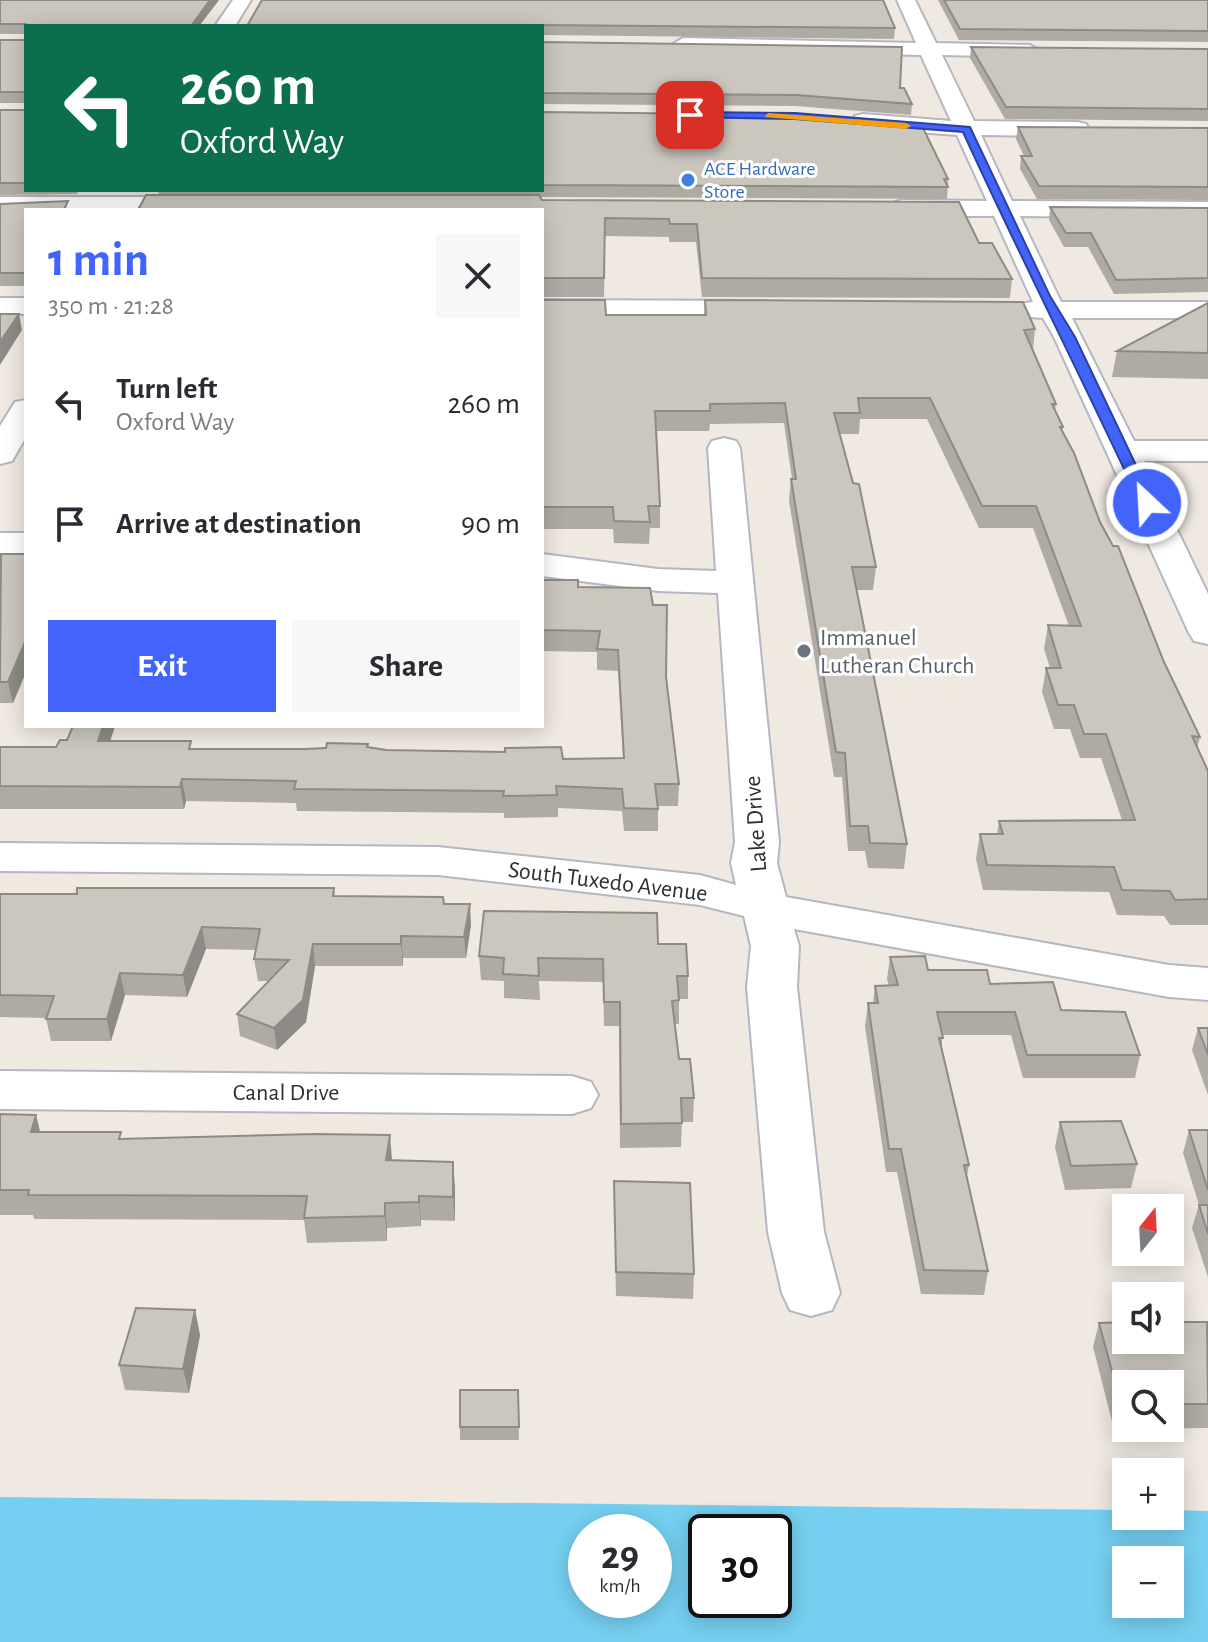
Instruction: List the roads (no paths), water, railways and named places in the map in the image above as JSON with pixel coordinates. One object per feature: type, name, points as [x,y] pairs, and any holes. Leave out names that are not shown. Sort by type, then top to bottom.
[{"type":"street","points":[[226,24],[242,0]]},
{"type":"street","points":[[906,0],[1003,209],[1052,310],[1069,337],[1208,633]]},
{"type":"street","points":[[664,44],[1057,51]]},
{"type":"street","points":[[845,119],[966,129],[1102,129]]},
{"type":"street","points":[[0,205],[114,202],[223,205]]},
{"type":"street","points":[[885,208],[1208,210]]},
{"type":"street","points":[[0,306],[24,306]]},
{"type":"street","points":[[544,308],[790,309]]},
{"type":"street","points":[[1006,310],[1208,310]]},
{"type":"street","points":[[0,454],[24,412]]},
{"type":"street","name":"Lake Drive","points":[[724,448],[757,842],[754,863],[775,946],[772,987],[796,1232],[811,1293]]},
{"type":"street","points":[[1122,451],[1208,451]]},
{"type":"street","points":[[0,544],[24,544]]},
{"type":"street","points":[[544,565],[658,580],[735,583]]},
{"type":"street","name":"South Tuxedo Avenue","points":[[0,857],[438,861],[700,890],[813,919],[866,925],[1169,981],[1208,984]]},
{"type":"street","name":"Canal Drive","points":[[0,1090],[572,1095]]},
{"type":"water","points":[[0,1497],[1112,1510],[1112,1530],[1184,1530],[1184,1510],[1208,1511],[1208,1642],[0,1642]]},
{"type":"place","name":"ACE Hardware Store","points":[[688,180]]},
{"type":"place","name":"Immanuel Lutheran Church","points":[[804,651]]}]
